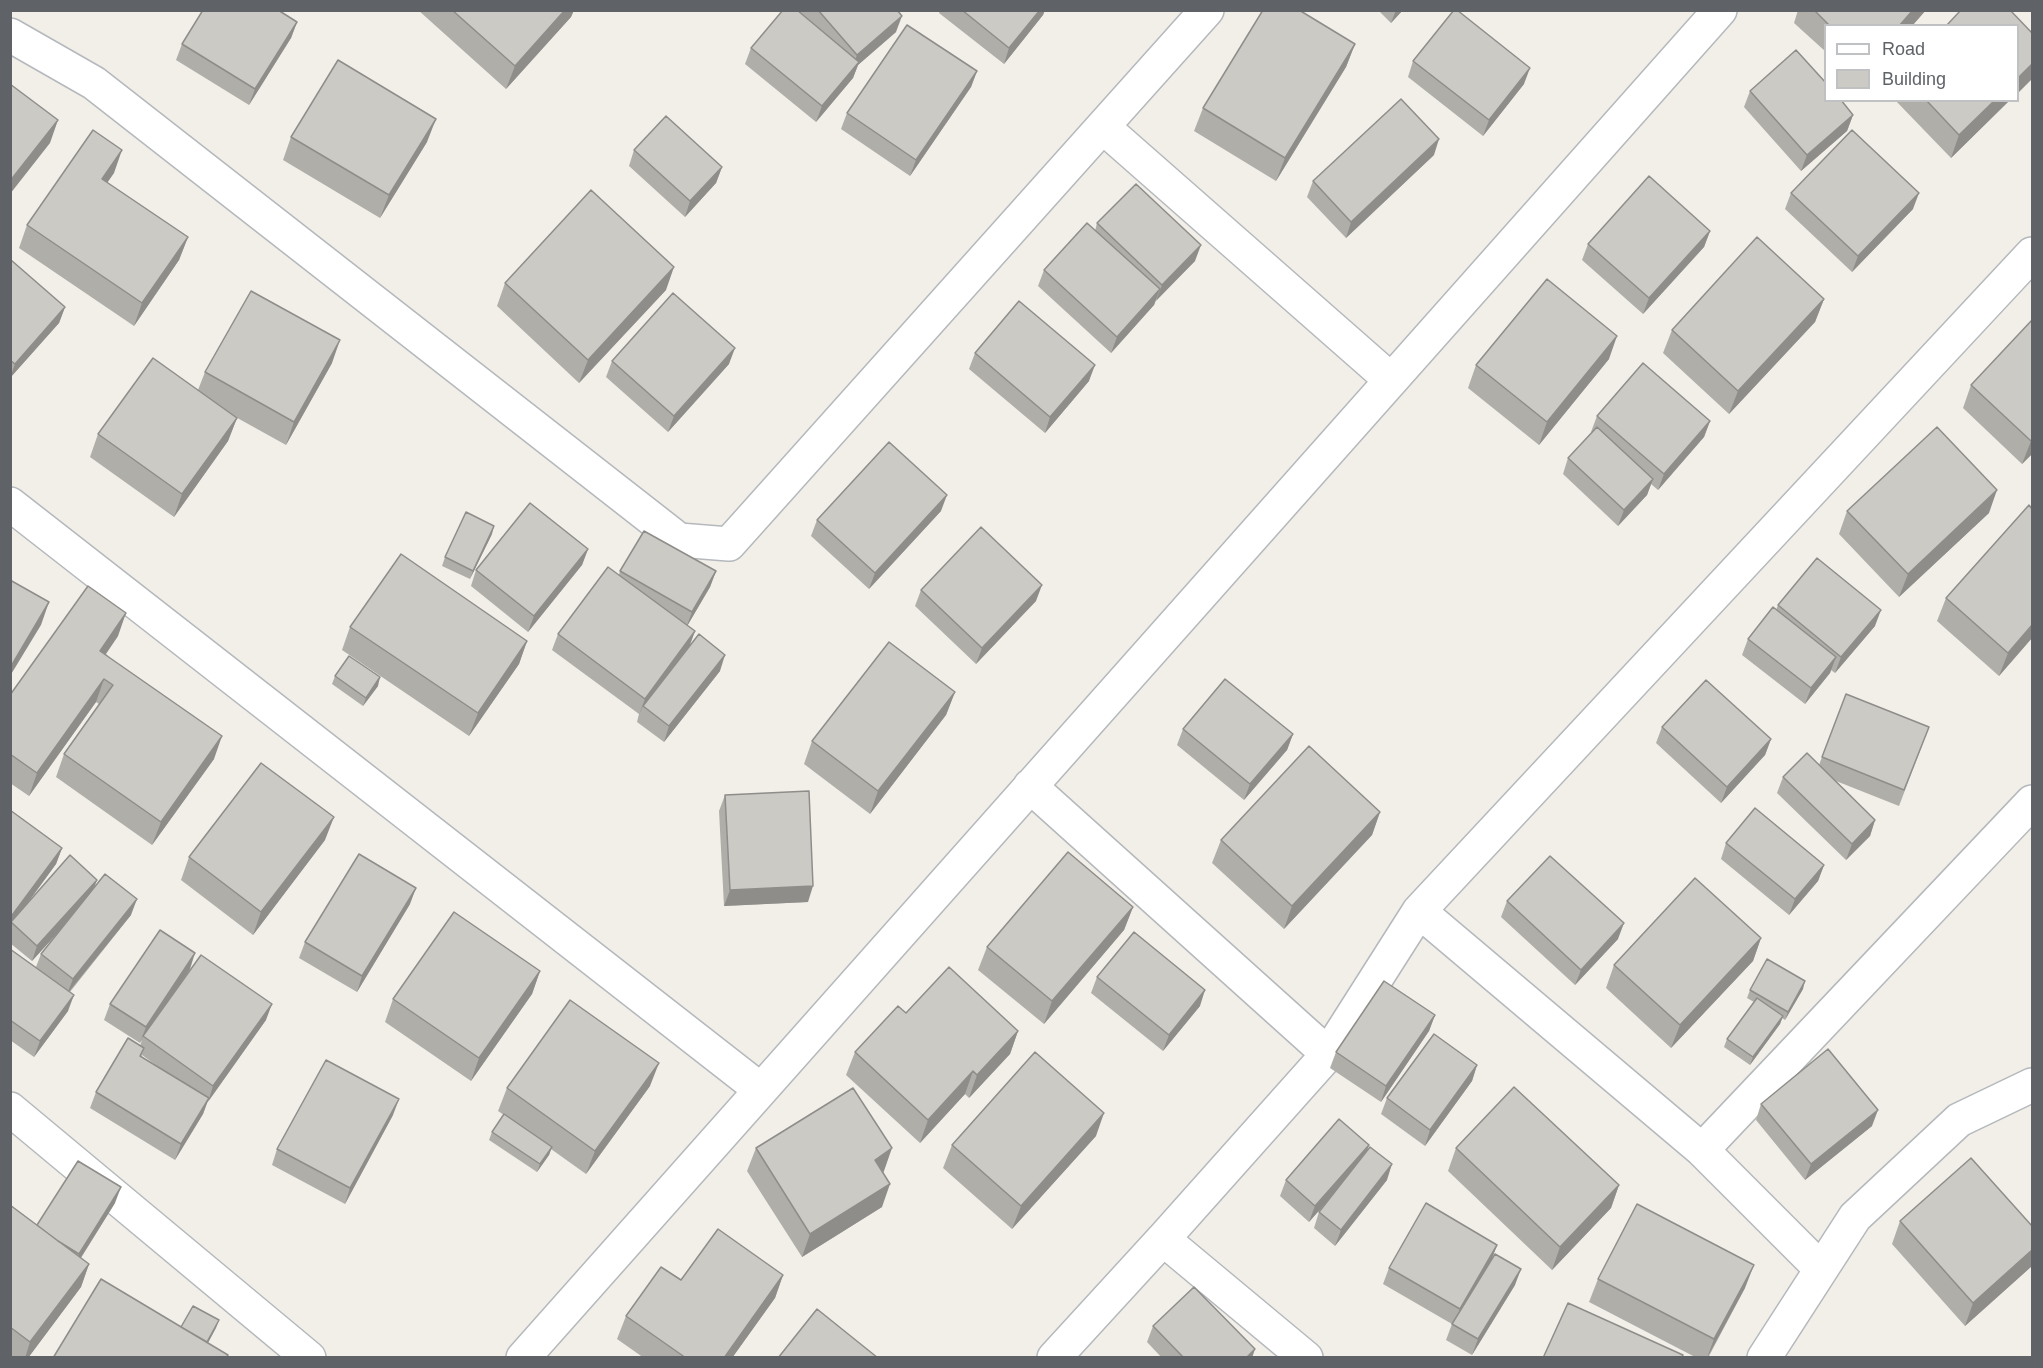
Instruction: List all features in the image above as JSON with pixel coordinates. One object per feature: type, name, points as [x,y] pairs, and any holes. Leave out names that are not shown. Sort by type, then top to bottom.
[{"type":"street","points":[[10,35],[93,83],[679,540],[729,544],[1207,10]]},
{"type":"street","points":[[523,1358],[1720,10]]},
{"type":"street","points":[[1103,127],[1391,380]]},
{"type":"street","points":[[1054,1358],[1329,1054],[1419,911],[2032,254]]},
{"type":"street","points":[[10,504],[760,1090]]},
{"type":"street","points":[[1030,786],[1329,1054]]},
{"type":"street","points":[[1702,1150],[2032,802]]},
{"type":"street","points":[[1419,911],[1702,1150],[1821,1269]]},
{"type":"street","points":[[1764,1358],[1855,1217],[1959,1120],[2032,1085]]},
{"type":"street","points":[[10,1109],[309,1358]]},
{"type":"street","points":[[1163,1239],[1306,1358]]},
{"type":"building","points":[[203,10],[278,10],[297,22],[255,89],[182,44]]},
{"type":"building","points":[[452,10],[565,10],[515,66]]},
{"type":"building","points":[[783,10],[797,10],[859,62],[822,106],[751,48]]},
{"type":"building","points":[[818,10],[897,10],[902,16],[857,55]]},
{"type":"building","points":[[962,10],[1040,10],[1009,48]]},
{"type":"building","points":[[1263,10],[1299,10],[1355,44],[1285,158],[1203,108]]},
{"type":"building","points":[[1454,10],[1457,10],[1530,68],[1489,120],[1413,61]]},
{"type":"building","points":[[1814,10],[1913,10],[1901,24],[1828,24]]},
{"type":"building","points":[[1961,10],[2010,10],[2032,33],[2032,64],[2019,77],[2019,24],[1948,24]]},
{"type":"building","points":[[907,25],[977,71],[916,160],[847,113]]},
{"type":"building","points":[[1796,50],[1824,81],[1824,102],[1843,102],[1853,115],[1807,155],[1750,91]]},
{"type":"building","points":[[338,60],[436,119],[389,195],[291,137]]},
{"type":"building","points":[[10,84],[58,120],[10,181]]},
{"type":"building","points":[[1401,99],[1439,139],[1351,222],[1313,181]]},
{"type":"building","points":[[1928,102],[1993,102],[1959,135]]},
{"type":"building","points":[[666,116],[722,167],[690,201],[634,150]]},
{"type":"building","points":[[93,130],[122,150],[102,179],[188,237],[142,303],[27,225]]},
{"type":"building","points":[[1852,130],[1919,193],[1858,256],[1791,193]]},
{"type":"building","points":[[1649,176],[1710,231],[1649,298],[1588,244]]},
{"type":"building","points":[[1136,184],[1201,245],[1162,285],[1097,223]]},
{"type":"building","points":[[591,190],[674,267],[588,360],[505,283]]},
{"type":"building","points":[[1087,223],[1160,289],[1117,337],[1044,270]]},
{"type":"building","points":[[1757,237],[1824,299],[1738,391],[1672,330]]},
{"type":"building","points":[[11,260],[65,307],[15,364],[10,360]]},
{"type":"building","points":[[1547,279],[1617,336],[1547,422],[1476,365]]},
{"type":"building","points":[[251,291],[340,340],[294,422],[205,372]]},
{"type":"building","points":[[673,293],[735,348],[674,416],[612,361]]},
{"type":"building","points":[[1019,301],[1095,365],[1050,417],[975,353]]},
{"type":"building","points":[[2032,320],[2032,439],[2031,441],[1971,385]]},
{"type":"building","points":[[153,358],[237,418],[182,494],[98,434]]},
{"type":"building","points":[[1643,363],[1710,421],[1664,474],[1597,416]]},
{"type":"building","points":[[1597,427],[1653,479],[1624,510],[1568,458]]},
{"type":"building","points":[[1937,427],[1997,490],[1908,574],[1847,511]]},
{"type":"building","points":[[889,442],[947,495],[875,573],[817,520]]},
{"type":"building","points":[[530,503],[588,549],[534,616],[476,570]]},
{"type":"building","points":[[2029,505],[2032,509],[2032,625],[2008,653],[1946,598]]},
{"type":"building","points":[[466,512],[494,526],[473,571],[445,557]]},
{"type":"building","points":[[981,527],[1042,585],[982,648],[921,590]]},
{"type":"building","points":[[644,531],[716,571],[692,612],[620,571]]},
{"type":"building","points":[[401,554],[527,641],[478,713],[350,627]]},
{"type":"building","points":[[1817,558],[1881,610],[1841,657],[1778,605]]},
{"type":"building","points":[[608,567],[695,631],[645,699],[558,634]]},
{"type":"building","points":[[10,580],[49,602],[10,668]]},
{"type":"building","points":[[88,586],[126,613],[100,651],[222,736],[161,822],[64,754],[113,685],[104,679],[37,773],[10,754],[10,695]]},
{"type":"building","points":[[1773,607],[1836,657],[1811,688],[1748,639]]},
{"type":"building","points":[[699,634],[725,655],[669,726],[643,706]]},
{"type":"building","points":[[889,642],[955,692],[878,791],[812,741]]},
{"type":"building","points":[[349,656],[380,677],[366,698],[335,676]]},
{"type":"building","points":[[1225,679],[1293,734],[1250,784],[1183,729]]},
{"type":"building","points":[[1706,680],[1771,739],[1727,787],[1662,727]]},
{"type":"building","points":[[1846,694],[1929,727],[1904,790],[1822,757]]},
{"type":"building","points":[[1309,746],[1380,812],[1292,906],[1221,840]]},
{"type":"building","points":[[1807,753],[1875,820],[1852,844],[1783,777]]},
{"type":"building","points":[[261,763],[334,817],[261,912],[189,857]]},
{"type":"building","points":[[809,791],[813,886],[730,890],[725,795]]},
{"type":"building","points":[[1755,808],[1824,865],[1795,899],[1726,843]]},
{"type":"building","points":[[10,810],[62,848],[10,918]]},
{"type":"building","points":[[1068,852],[1133,907],[1052,1001],[987,947]]},
{"type":"building","points":[[359,854],[416,888],[362,976],[305,942]]},
{"type":"building","points":[[70,855],[97,880],[37,946],[11,922]]},
{"type":"building","points":[[1550,856],[1624,923],[1581,970],[1507,901]]},
{"type":"building","points":[[105,874],[137,899],[73,979],[41,954]]},
{"type":"building","points":[[1695,878],[1761,938],[1680,1025],[1614,965]]},
{"type":"building","points":[[454,912],[540,971],[479,1058],[393,999]]},
{"type":"building","points":[[160,930],[195,953],[146,1027],[110,1004]]},
{"type":"building","points":[[1134,932],[1205,990],[1169,1035],[1097,977]]},
{"type":"building","points":[[10,949],[74,995],[40,1041],[10,1020]]},
{"type":"building","points":[[201,955],[272,1004],[213,1086],[143,1036]]},
{"type":"building","points":[[1767,959],[1805,981],[1788,1012],[1750,990]]},
{"type":"building","points":[[949,967],[1018,1031],[977,1075],[973,1071],[928,1120],[855,1052],[898,1006],[906,1013]]},
{"type":"building","points":[[1384,981],[1435,1015],[1386,1086],[1336,1052]]},
{"type":"building","points":[[1757,998],[1783,1016],[1753,1057],[1727,1039]]},
{"type":"building","points":[[570,1000],[659,1063],[595,1151],[507,1088]]},
{"type":"building","points":[[1434,1034],[1477,1065],[1430,1130],[1387,1098]]},
{"type":"building","points":[[128,1038],[144,1048],[140,1056],[209,1098],[181,1144],[96,1092]]},
{"type":"building","points":[[1828,1049],[1878,1110],[1811,1164],[1761,1104]]},
{"type":"building","points":[[1035,1052],[1104,1113],[1021,1206],[952,1145]]},
{"type":"building","points":[[326,1060],[399,1099],[350,1188],[277,1149]]},
{"type":"building","points":[[1514,1087],[1619,1185],[1560,1247],[1456,1148]]},
{"type":"building","points":[[853,1088],[892,1148],[875,1160],[890,1184],[810,1234],[756,1148]]},
{"type":"building","points":[[504,1114],[552,1147],[540,1164],[492,1132]]},
{"type":"building","points":[[1339,1119],[1369,1145],[1315,1206],[1286,1180]]},
{"type":"building","points":[[1370,1147],[1392,1164],[1341,1230],[1319,1212]]},
{"type":"building","points":[[1971,1158],[2032,1226],[2032,1250],[1973,1303],[1900,1221]]},
{"type":"building","points":[[78,1161],[121,1187],[79,1254],[37,1225]]},
{"type":"building","points":[[1426,1203],[1497,1245],[1460,1309],[1389,1268]]},
{"type":"building","points":[[1637,1204],[1754,1265],[1714,1339],[1598,1279]]},
{"type":"building","points":[[10,1205],[89,1264],[30,1342],[10,1327]]},
{"type":"building","points":[[718,1229],[783,1275],[724,1358],[686,1358],[626,1316],[661,1267],[681,1280]]},
{"type":"building","points":[[1495,1254],[1521,1269],[1478,1339],[1452,1324]]},
{"type":"building","points":[[101,1279],[228,1355],[226,1358],[53,1358]]},
{"type":"building","points":[[1194,1287],[1255,1349],[1246,1358],[1184,1358],[1153,1326]]},
{"type":"building","points":[[1568,1303],[1683,1355],[1681,1358],[1543,1358]]},
{"type":"building","points":[[193,1306],[219,1320],[207,1342],[181,1327]]},
{"type":"building","points":[[817,1309],[878,1358],[778,1358]]}]
